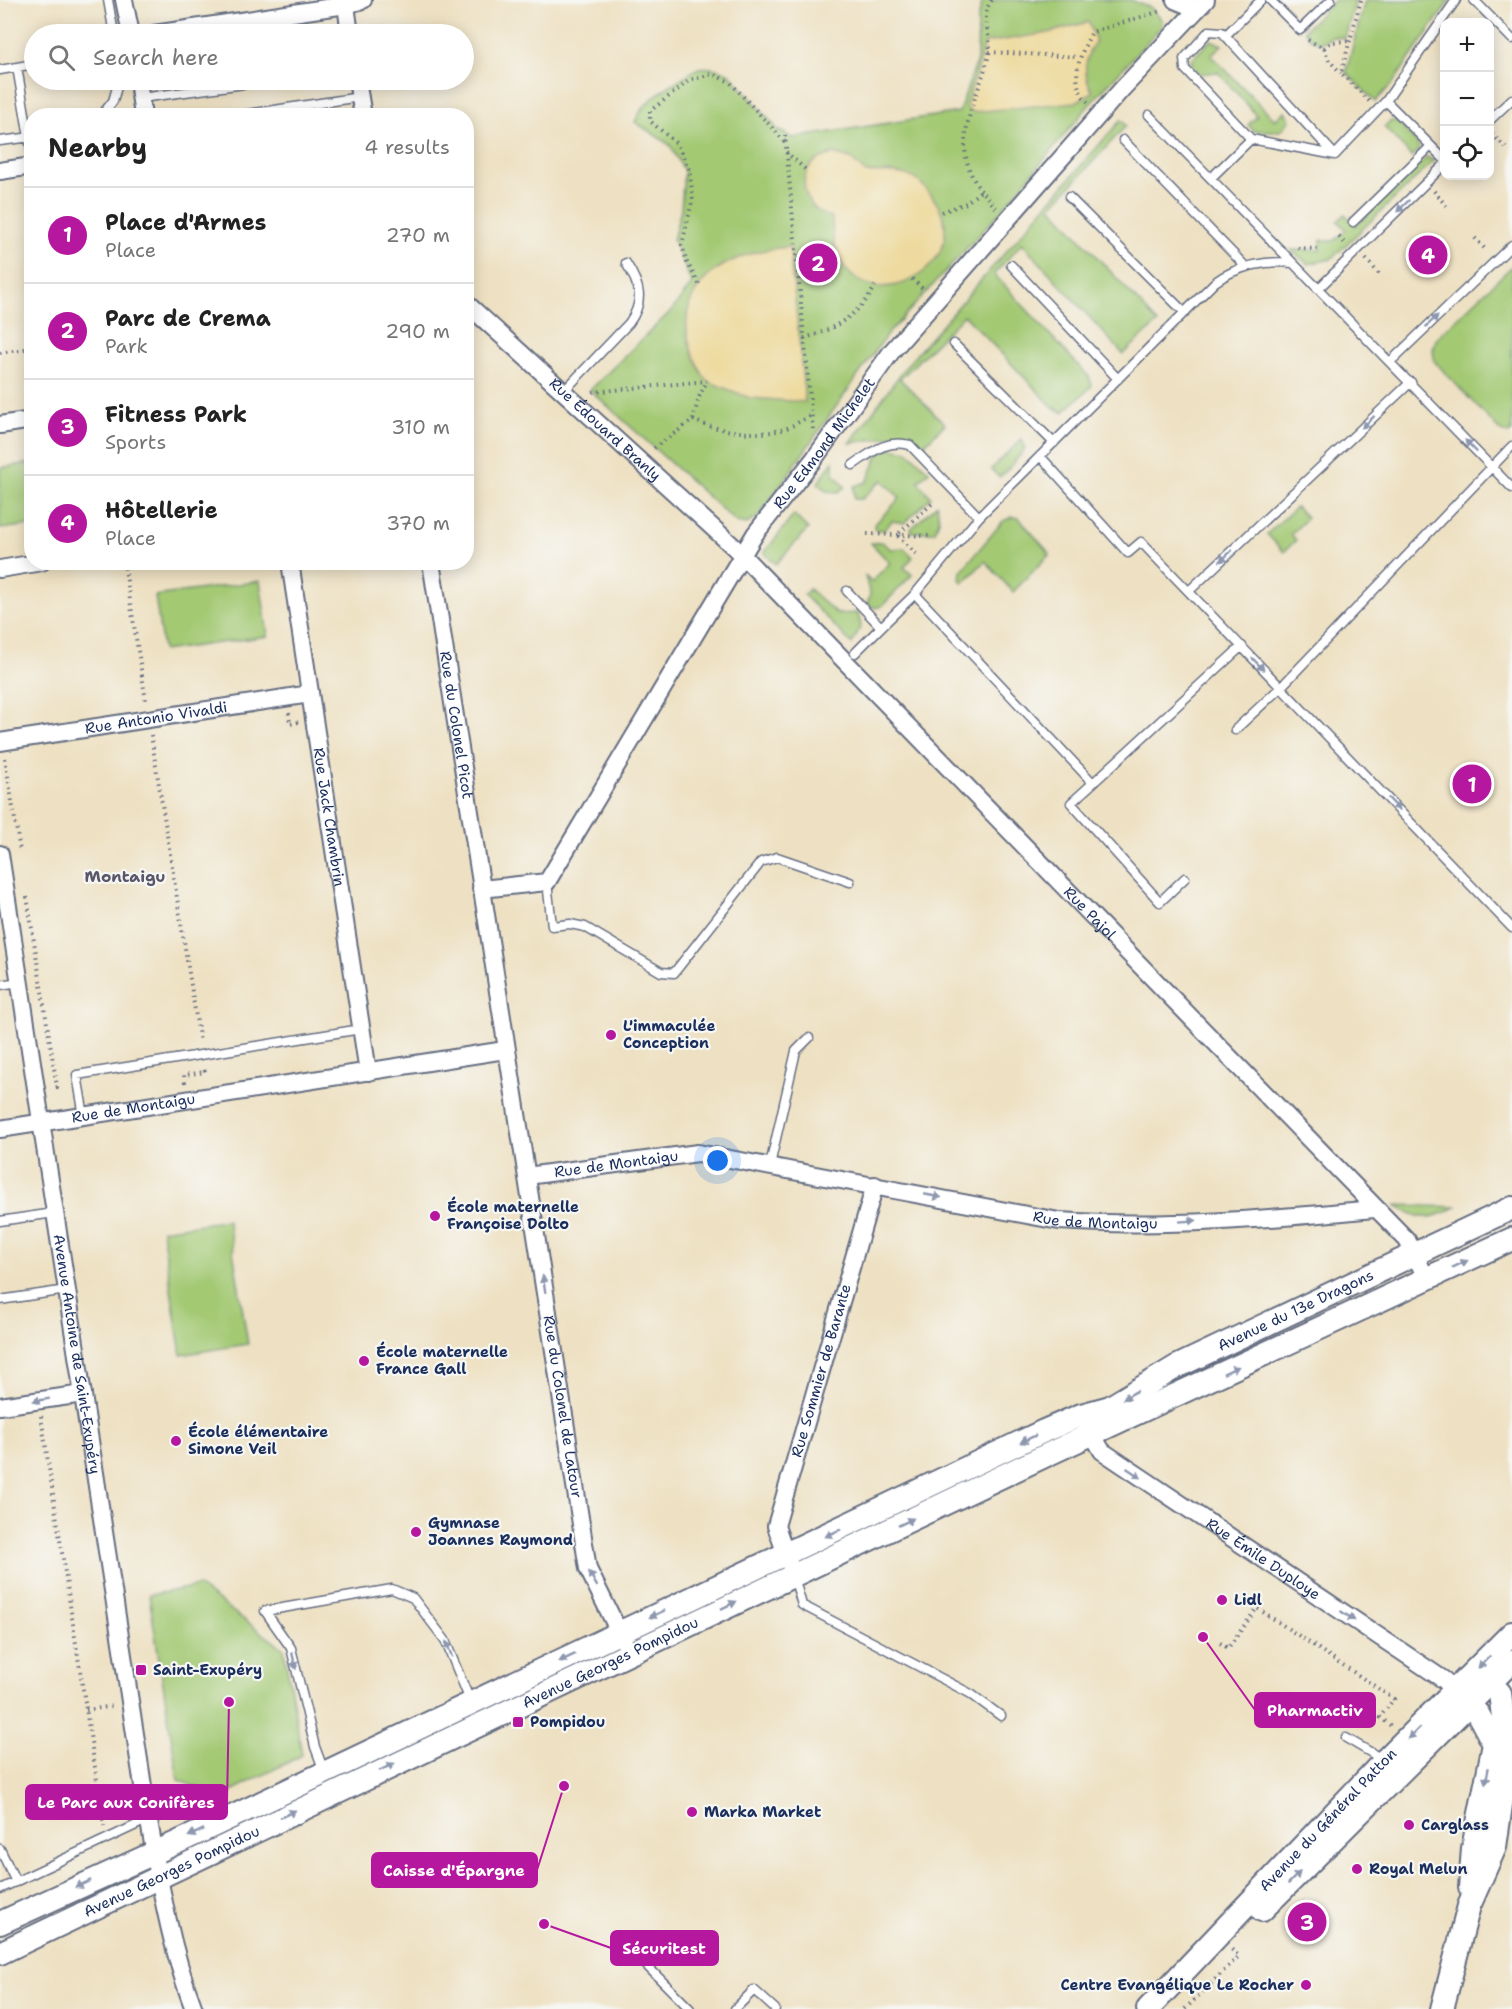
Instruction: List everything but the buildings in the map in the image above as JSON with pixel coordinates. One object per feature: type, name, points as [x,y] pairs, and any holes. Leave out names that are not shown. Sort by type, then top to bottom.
[{"type":"main road","name":"Avenue du 13e Dragons","points":[[1086,1425],[1110,1407],[1176,1367],[1512,1208]]},
{"type":"main road","name":"Avenue du 13e Dragons","points":[[1086,1425],[1427,1279],[1512,1239]]},
{"type":"main road","name":"Avenue Georges Pompidou","points":[[0,1923],[156,1852],[330,1782],[629,1653],[790,1565],[1086,1425]]},
{"type":"main road","name":"Avenue Georges Pompidou","points":[[0,1953],[160,1876],[471,1703],[619,1632],[790,1565]]},
{"type":"main road","name":"Avenue du Général Patton","points":[[1148,2009],[1462,1698],[1512,1633]]},
{"type":"main road","name":"Avenue du Général Patton","points":[[1462,1698],[1490,1683],[1512,1660]]},
{"type":"main road","points":[[1468,1906],[1494,1847],[1508,1756],[1500,1693],[1490,1683]]},
{"type":"main road","points":[[1442,2009],[1468,1906],[1473,1848],[1494,1744],[1478,1714],[1462,1698]]},
{"type":"main road","name":"Avenue du Général Patton","points":[[1164,2009],[1227,1946],[1390,1770]]},
{"type":"main road","points":[[24,1942],[33,1926],[108,1891],[156,1852]]},
{"type":"street","points":[[124,0],[129,24]]},
{"type":"street","points":[[223,24],[346,6],[363,0]]},
{"type":"street","points":[[1178,1],[1202,4]]},
{"type":"street","name":"Rue Edmond Michelet","points":[[547,882],[755,534],[814,459],[892,351],[1122,89],[1202,4]]},
{"type":"street","points":[[346,6],[349,24]]},
{"type":"street","points":[[140,90],[142,108]]},
{"type":"street","points":[[359,90],[362,108]]},
{"type":"street","points":[[0,171],[24,167]]},
{"type":"street","name":"Rue Édouard Branly","points":[[474,310],[742,555]]},
{"type":"street","points":[[0,425],[24,421]]},
{"type":"street","name":"Rue Pajol","points":[[742,555],[1374,1209],[1407,1240],[1427,1279]]},
{"type":"street","points":[[0,569],[24,565]]},
{"type":"street","name":"Rue Jack Chambrin","points":[[291,570],[368,1072]]},
{"type":"street","name":"Rue du Colonel Picot","points":[[432,570],[505,1050]]},
{"type":"street","name":"Rue Antonio Vivaldi","points":[[0,741],[310,694]]},
{"type":"street","name":"Avenue Antoine de Saint-Exupéry","points":[[0,854],[149,1819],[186,1989],[194,2009]]},
{"type":"street","points":[[481,889],[547,882]]},
{"type":"street","points":[[505,1050],[527,1176]]},
{"type":"street","name":"Rue de Montaigu","points":[[0,1129],[505,1050]]},
{"type":"street","name":"Rue de Montaigu","points":[[527,1176],[698,1153],[1059,1221],[1110,1224],[1374,1209]]},
{"type":"street","name":"Rue du Colonel de Latour","points":[[527,1176],[588,1569],[629,1653]]},
{"type":"street","name":"Rue Sommier de Barante","points":[[790,1565],[776,1526],[875,1185]]},
{"type":"street","points":[[0,1406],[83,1394]]},
{"type":"street","name":"Rue Émile Duploye","points":[[1086,1425],[1102,1451],[1444,1680],[1462,1698]]},
{"type":"lane","points":[[108,0],[112,24]]},
{"type":"lane","points":[[1226,35],[1261,0]]},
{"type":"lane","points":[[1270,0],[1300,30],[1331,0]]},
{"type":"lane","points":[[1335,155],[1379,111],[1456,0]]},
{"type":"lane","points":[[1474,0],[1512,39]]},
{"type":"lane","points":[[343,24],[346,6]]},
{"type":"lane","points":[[1218,30],[1226,35],[1335,155],[1251,139],[1184,66],[1184,58],[1209,31],[1218,30]]},
{"type":"lane","points":[[0,70],[24,66]]},
{"type":"lane","points":[[17,67],[25,108]]},
{"type":"lane","points":[[107,108],[113,101],[116,90]]},
{"type":"lane","points":[[141,98],[200,90]]},
{"type":"lane","points":[[287,108],[360,97]]},
{"type":"lane","points":[[1494,116],[1512,99]]},
{"type":"lane","points":[[1386,101],[1440,155]]},
{"type":"lane","points":[[1149,115],[1512,488]]},
{"type":"lane","points":[[0,141],[24,138]]},
{"type":"lane","points":[[1211,178],[1251,139]]},
{"type":"lane","points":[[1123,140],[1246,267]]},
{"type":"lane","points":[[1353,222],[1431,146]]},
{"type":"lane","points":[[1318,289],[1440,169]]},
{"type":"lane","points":[[1069,197],[1185,312]]},
{"type":"lane","points":[[1390,362],[1512,245]]},
{"type":"lane","points":[[855,653],[915,594],[979,517],[1215,282],[1246,267],[1270,262],[1294,263]]},
{"type":"lane","points":[[564,391],[638,311],[637,282],[626,263]]},
{"type":"lane","points":[[1011,265],[1118,379]]},
{"type":"lane","points":[[954,344],[1054,443]]},
{"type":"lane","points":[[1189,591],[1411,382]]},
{"type":"lane","points":[[853,465],[888,443],[898,441],[910,445],[979,517]]},
{"type":"lane","points":[[1235,730],[1281,687],[1512,446]]},
{"type":"lane","points":[[1040,456],[1128,553],[1141,542],[1512,928]]},
{"type":"lane","points":[[847,591],[881,627]]},
{"type":"lane","points":[[915,594],[1093,783]]},
{"type":"lane","points":[[1185,878],[1160,902],[1071,803],[1242,646]]},
{"type":"lane","points":[[547,882],[552,926],[570,924],[585,927],[661,972],[674,973],[760,862],[777,857],[850,882]]},
{"type":"lane","points":[[0,985],[19,982]]},
{"type":"lane","points":[[84,1116],[77,1075],[361,1029]]},
{"type":"lane","points":[[770,1165],[796,1051],[809,1038]]},
{"type":"lane","points":[[0,1221],[54,1213]]},
{"type":"lane","points":[[0,1300],[67,1290]]},
{"type":"lane","points":[[790,1565],[802,1605],[971,1694],[1001,1716]]},
{"type":"lane","points":[[330,1782],[315,1747],[291,1648],[265,1611],[392,1589],[413,1598],[445,1640],[471,1703]]},
{"type":"lane","points":[[1346,1738],[1390,1770]]},
{"type":"lane","points":[[0,1890],[149,1819]]},
{"type":"lane","points":[[0,1849],[15,1882]]},
{"type":"lane","points":[[640,1959],[690,2009]]},
{"type":"lane","points":[[735,2009],[754,1990],[775,2009]]},
{"type":"path","points":[[992,0],[987,7],[986,16],[989,52],[969,110],[965,134],[972,176],[981,191],[1001,211]]},
{"type":"path","points":[[1341,73],[1360,0]]},
{"type":"path","points":[[1083,98],[1077,80],[1078,57],[1092,32],[1160,10],[1168,15],[1178,1]]},
{"type":"path","points":[[1300,30],[1310,42],[1320,44],[1324,48],[1328,59],[1379,111]]},
{"type":"path","points":[[1324,48],[1332,42],[1350,41]]},
{"type":"path","points":[[989,52],[1078,57]]},
{"type":"path","points":[[699,284],[687,262],[682,245],[693,197],[689,169],[677,144],[650,121],[650,111],[690,80],[712,74],[730,82],[785,142]]},
{"type":"path","points":[[693,420],[719,429],[773,432],[787,428],[811,415],[785,135]]},
{"type":"path","points":[[1497,139],[1506,148]]},
{"type":"path","points":[[786,152],[807,171]]},
{"type":"path","points":[[942,212],[966,203],[981,191]]},
{"type":"path","points":[[1437,195],[1447,207]]},
{"type":"path","points":[[1475,238],[1484,247]]},
{"type":"path","points":[[796,258],[836,250]]},
{"type":"path","points":[[1369,263],[1379,274]]},
{"type":"path","points":[[912,279],[927,293]]},
{"type":"path","points":[[804,338],[829,330],[844,320],[866,300],[875,286]]},
{"type":"path","points":[[0,353],[24,349]]},
{"type":"path","points":[[593,393],[707,381],[696,403],[693,420],[654,448]]},
{"type":"path","points":[[897,535],[936,501]]},
{"type":"path","points":[[867,534],[932,536]]},
{"type":"path","points":[[897,535],[916,554]]},
{"type":"path","points":[[125,570],[205,1072],[184,1075],[188,1100]]},
{"type":"path","points":[[39,1400],[106,1839]]},
{"type":"path","points":[[1220,1643],[1228,1648],[1257,1608],[1394,1698],[1380,1717],[1399,1733]]},
{"type":"path","points":[[1185,2009],[1239,1956],[1227,1946]]},
{"type":"green space","points":[[983,0],[1131,0],[1151,8],[1162,20],[1162,26],[1090,104],[1001,211],[886,336],[758,517],[747,524],[736,522],[590,390],[673,309],[692,284],[673,240],[681,209],[684,171],[670,145],[635,122],[654,97],[702,67],[715,68],[730,74],[778,130],[793,138],[959,112],[977,60],[978,18]]},
{"type":"green space","points":[[1335,0],[1356,0],[1345,38],[1332,37],[1321,43],[1310,39],[1304,30]]},
{"type":"green space","points":[[1365,0],[1450,0],[1393,83],[1375,102],[1346,72]]},
{"type":"green space","points":[[1211,40],[1222,45],[1211,55],[1275,120],[1285,111],[1290,120],[1281,131],[1254,131],[1248,125],[1257,116],[1218,72],[1200,74],[1194,69],[1191,60]]},
{"type":"green space","points":[[1121,120],[1126,126],[1051,207],[1158,323],[1123,354],[1022,243],[994,274],[1089,377],[1092,385],[1089,389],[1063,412],[1054,408],[964,315],[900,379],[945,424],[923,446],[901,435],[850,443],[907,365]]},
{"type":"green space","points":[[1390,121],[1396,121],[1418,144],[1419,150],[1412,157],[1384,127]]},
{"type":"green space","points":[[1427,157],[1434,161],[1331,259],[1308,264],[1291,250],[1320,250],[1321,240],[1334,241],[1346,230],[1338,221],[1345,214],[1356,226]]},
{"type":"green space","points":[[1512,266],[1512,432],[1508,434],[1499,430],[1434,361],[1433,347],[1437,338]]},
{"type":"green space","points":[[1022,439],[1025,449],[999,477],[991,469]]},
{"type":"green space","points":[[889,448],[908,451],[929,471],[918,482],[931,497],[905,523],[892,521],[884,530],[875,530],[874,525],[900,498],[882,480],[862,499],[854,499],[854,486],[867,482],[878,455]]},
{"type":"green space","points":[[833,461],[834,473],[845,487],[838,492],[826,491],[818,483]]},
{"type":"green space","points":[[24,464],[24,526],[0,529],[0,468]]},
{"type":"green space","points":[[937,504],[939,520],[935,532],[912,532],[911,529]]},
{"type":"green space","points":[[1296,507],[1307,518],[1291,534],[1296,540],[1284,552],[1267,534]]},
{"type":"green space","points":[[794,515],[808,529],[776,564],[764,553]]},
{"type":"green space","points":[[1012,517],[1019,518],[1050,554],[1013,592],[985,561],[963,583],[960,579],[961,571],[1003,521]]},
{"type":"green space","points":[[882,542],[891,549],[904,548],[913,557],[904,567],[912,575],[882,606],[875,608],[867,604],[870,595],[865,576],[871,582],[890,563],[871,543]]},
{"type":"green space","points":[[260,581],[268,636],[163,651],[155,596]]},
{"type":"green space","points":[[809,589],[837,614],[858,613],[861,626],[852,644],[804,595]]},
{"type":"green space","points":[[1395,1205],[1456,1207],[1438,1215],[1425,1217],[1412,1214]]},
{"type":"green space","points":[[228,1220],[248,1344],[181,1355],[162,1230]]},
{"type":"green space","points":[[198,1586],[284,1649],[302,1755],[220,1797],[178,1780],[149,1595]]},
{"type":"sand","points":[[1088,22],[1096,41],[1089,53],[1086,66],[1087,79],[1093,92],[1076,102],[973,112],[966,107],[985,43],[1048,33]]},
{"type":"sand","points":[[832,154],[851,159],[866,173],[898,173],[914,178],[936,202],[945,229],[939,253],[923,272],[901,284],[877,286],[854,278],[838,255],[832,217],[824,215],[811,204],[805,189],[806,173],[811,165]]},
{"type":"sand","points":[[790,247],[805,402],[750,398],[707,381],[692,353],[687,327],[689,305],[699,286],[715,271],[736,259],[761,251]]},
{"type":"place","name":"Hôtellerie","points":[[1428,255]]},
{"type":"place","name":"Parc de Crema","points":[[818,263]]},
{"type":"place","name":"Place d'Armes","points":[[1472,784]]},
{"type":"place","name":"L'immaculée Conception","points":[[611,1035]]},
{"type":"place","name":"École maternelle Françoise Dolto","points":[[435,1216]]},
{"type":"place","name":"École maternelle France Gall","points":[[364,1361]]},
{"type":"place","name":"École élémentaire Simone Veil","points":[[176,1441]]},
{"type":"place","name":"Gymnase Joannes Raymond","points":[[416,1532]]},
{"type":"place","name":"Lidl","points":[[1222,1600]]},
{"type":"place","name":"Pharmactiv","points":[[1203,1637]]},
{"type":"place","name":"Saint-Exupéry","points":[[141,1670]]},
{"type":"place","name":"Le Parc aux Conifères","points":[[229,1702]]},
{"type":"place","name":"Pompidou","points":[[518,1722]]},
{"type":"place","name":"Caisse d'Épargne","points":[[564,1786]]},
{"type":"place","name":"Marka Market","points":[[692,1812]]},
{"type":"place","name":"Carglass","points":[[1409,1825]]},
{"type":"place","name":"Royal Melun","points":[[1357,1869]]},
{"type":"place","name":"Fitness Park","points":[[1307,1922]]},
{"type":"place","name":"Sécuritest","points":[[544,1924]]},
{"type":"place","name":"Centre Evangélique Le Rocher","points":[[1306,1985]]},
{"type":"district","name":"Montaigu","points":[[125,876]]}]
